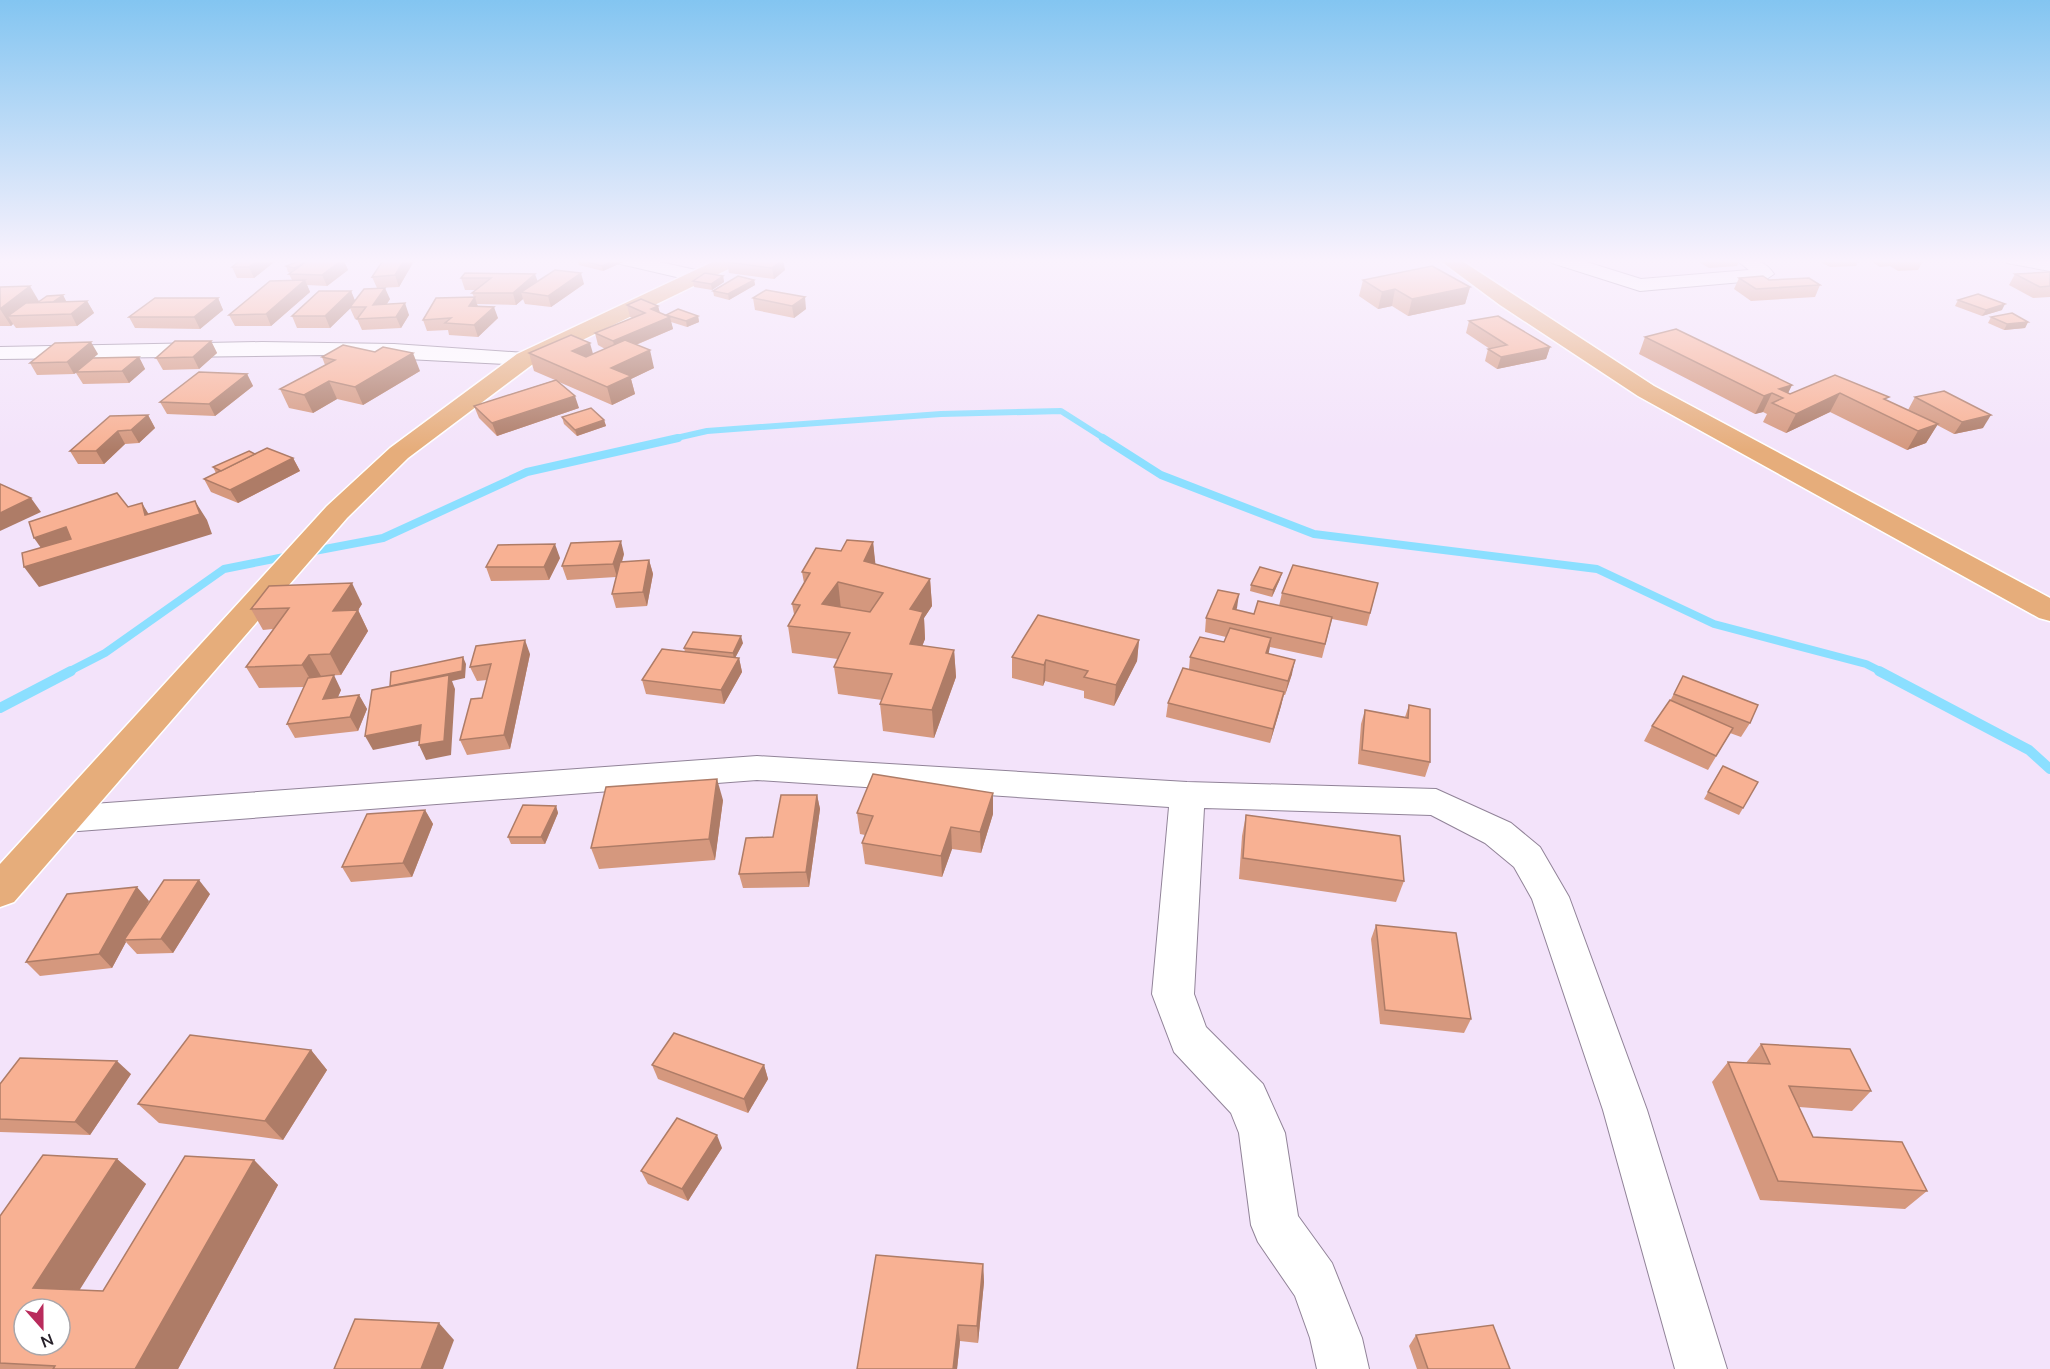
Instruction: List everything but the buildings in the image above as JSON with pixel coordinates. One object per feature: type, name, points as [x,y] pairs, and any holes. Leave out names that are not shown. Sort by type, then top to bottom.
[{"type":"main road","points":[[0,891],[337,512],[399,453],[525,359],[600,323]]},
{"type":"main road","points":[[1541,323],[1646,391],[2050,611]]},
{"type":"street","points":[[0,353],[254,347],[434,350],[525,359]]},
{"type":"street","points":[[0,362],[22,353]]},
{"type":"street","points":[[65,819],[757,768],[1186,795],[1436,802],[1498,833],[1527,857],[1550,897],[1625,1110],[1701,1369]]},
{"type":"street","points":[[1186,795],[1173,994],[1189,1039],[1247,1099],[1262,1134],[1275,1224],[1314,1281],[1336,1338],[1343,1369]]},
{"type":"waterway","points":[[672,439],[707,431],[941,414],[1061,411],[1105,439]]},
{"type":"waterway","points":[[309,552],[383,538],[527,472],[678,438]]},
{"type":"waterway","points":[[1103,438],[1161,475],[1314,534],[1597,569],[1714,624],[1866,664],[1882,672]]},
{"type":"waterway","points":[[68,672],[105,653],[224,569],[289,556]]},
{"type":"waterway","points":[[0,708],[71,671]]},
{"type":"waterway","points":[[1879,671],[2029,750],[2050,769]]}]
